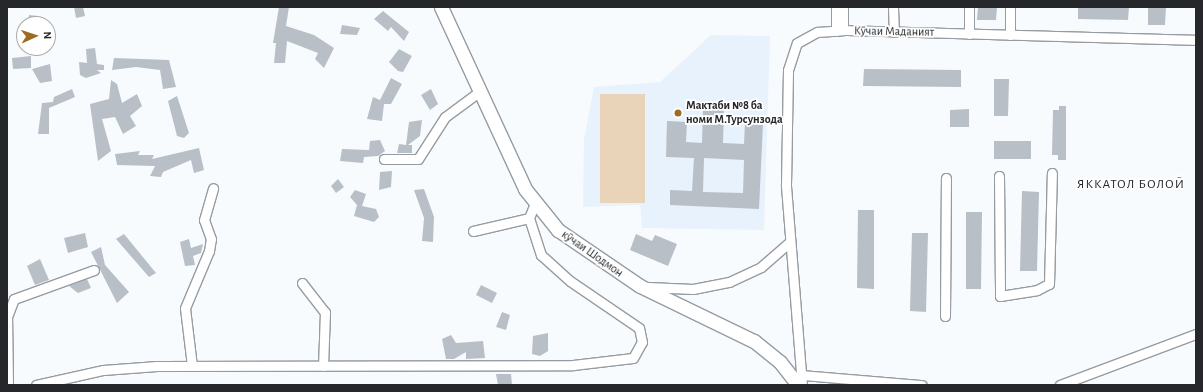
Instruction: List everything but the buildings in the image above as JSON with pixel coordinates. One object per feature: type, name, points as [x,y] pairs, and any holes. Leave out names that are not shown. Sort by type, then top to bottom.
[{"type":"main road","name":"кӯчаи Шодмон","points":[[440,7],[525,189],[535,203],[570,240],[640,286],[754,341],[768,350],[800,380]]},
{"type":"street","points":[[836,7],[840,31]]},
{"type":"street","points":[[840,31],[843,7]]},
{"type":"street","points":[[893,7],[894,32]]},
{"type":"street","points":[[969,7],[969,34]]},
{"type":"street","points":[[1010,7],[1010,35]]},
{"type":"street","name":"Кӯчаи Маданият","points":[[802,385],[800,380],[786,186],[791,55],[805,36],[840,31],[1196,40]]},
{"type":"street","points":[[384,159],[418,159],[444,117],[480,91]]},
{"type":"street","points":[[999,176],[1000,296],[1037,290],[1049,284],[1052,173]]},
{"type":"street","points":[[946,178],[946,316]]},
{"type":"street","points":[[192,366],[185,308],[209,251],[210,239],[204,220],[213,188]]},
{"type":"street","points":[[36,385],[103,370],[192,366],[573,365],[633,358],[642,342],[639,328],[548,264],[535,243],[529,218],[535,203]]},
{"type":"street","points":[[473,231],[529,218]]},
{"type":"street","points":[[640,286],[686,289],[728,282],[761,267],[789,243]]},
{"type":"street","points":[[8,385],[7,317],[14,299],[94,270]]},
{"type":"street","points":[[302,283],[325,312],[323,366]]},
{"type":"street","points":[[1060,385],[1196,334]]},
{"type":"street","points":[[800,380],[922,385]]},
{"type":"shaded area","name":"Мактаби №8 ба номи М.Турсунзода","points":[[711,35],[770,36],[764,230],[642,228],[640,205],[583,207],[584,139],[594,87],[660,82]]},
{"type":"shaded area","points":[[600,94],[645,94],[645,203],[600,203]]},
{"type":"place","name":"Мактаби №8 ба номи М.Турсунзода","points":[[678,113]]},
{"type":"district","name":"ЯККАТОЛ БОЛОӢ","points":[[1131,185]]}]
